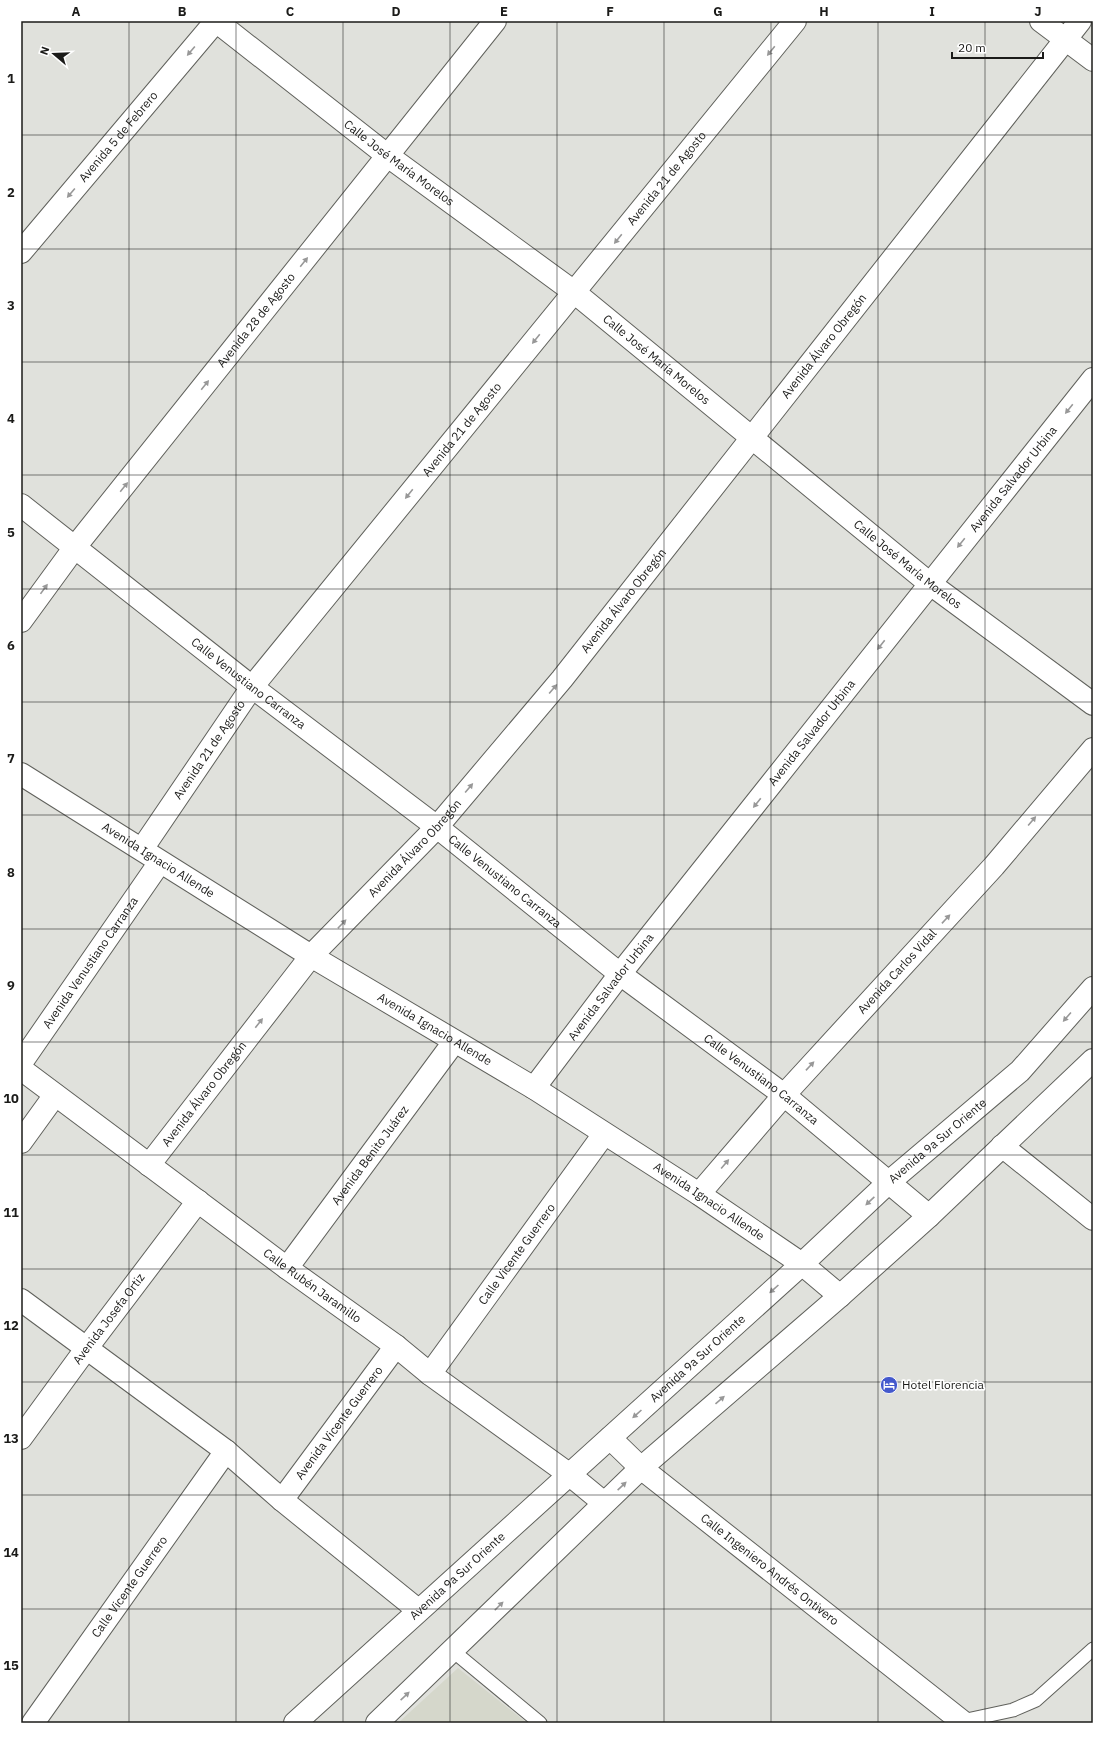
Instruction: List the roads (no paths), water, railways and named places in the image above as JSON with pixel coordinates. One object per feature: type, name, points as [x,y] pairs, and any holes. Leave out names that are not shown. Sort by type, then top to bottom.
[{"type":"street","name":"Calle José María Morelos","points":[[216,21],[388,156],[574,292],[930,583],[1093,704]]},
{"type":"street","name":"Avenida 5 de Febrero","points":[[21,252],[216,21]]},
{"type":"street","name":"Avenida 28 de Agosto","points":[[21,621],[75,547],[495,21]]},
{"type":"street","name":"Avenida 21 de Agosto","points":[[142,849],[252,687],[795,21]]},
{"type":"street","points":[[1041,21],[1093,60]]},
{"type":"street","name":"Avenida Álvaro Obregón","points":[[149,1165],[311,956],[437,827],[562,679],[1080,21]]},
{"type":"street","name":"Avenida Salvador Urbina","points":[[534,1088],[620,974],[1093,379]]},
{"type":"street","name":"Calle Venustiano Carranza","points":[[21,505],[252,687],[437,827],[620,974],[784,1095],[929,1216]]},
{"type":"street","name":"Avenida Carlos Vidal","points":[[699,1194],[784,1095],[994,866],[1093,749]]},
{"type":"street","name":"Avenida Ignacio Allende","points":[[21,774],[311,956],[534,1088],[699,1194],[802,1264],[840,1296]]},
{"type":"street","name":"Avenida Venustiano Carranza","points":[[21,1063],[160,862]]},
{"type":"street","name":"Avenida 9a Sur Oriente","points":[[295,1723],[418,1610],[570,1475],[802,1264],[889,1182],[1020,1071],[1093,988]]},
{"type":"street","name":"Avenida Benito Juárez","points":[[287,1268],[454,1042]]},
{"type":"street","points":[[377,1723],[641,1468],[840,1296],[929,1216],[1093,1060]]},
{"type":"street","name":"Calle Rubén Jaramillo","points":[[21,1069],[287,1268],[396,1346],[430,1374],[570,1475],[604,1503]]},
{"type":"street","points":[[21,1142],[55,1095]]},
{"type":"street","name":"Calle Vicente Guerrero","points":[[430,1374],[604,1134]]},
{"type":"street","points":[[1002,1146],[1093,1219]]},
{"type":"street","name":"Avenida Josefa Ortiz","points":[[21,1438],[198,1201]]},
{"type":"street","points":[[21,1300],[226,1451],[282,1500],[418,1610]]},
{"type":"street","name":"Avenida Vicente Guerrero","points":[[282,1500],[396,1346]]},
{"type":"street","name":"Calle Ingeniero Andrés Ontivero","points":[[610,1438],[641,1468],[931,1699],[963,1722]]},
{"type":"street","name":"Calle Vicente Guerrero","points":[[33,1723],[226,1451]]},
{"type":"lane","points":[[963,1722],[1013,1710],[1036,1700],[1093,1649]]},
{"type":"lane","points":[[453,1651],[540,1723]]},
{"type":"place","name":"Hotel Florencia","points":[[889,1385]]}]
